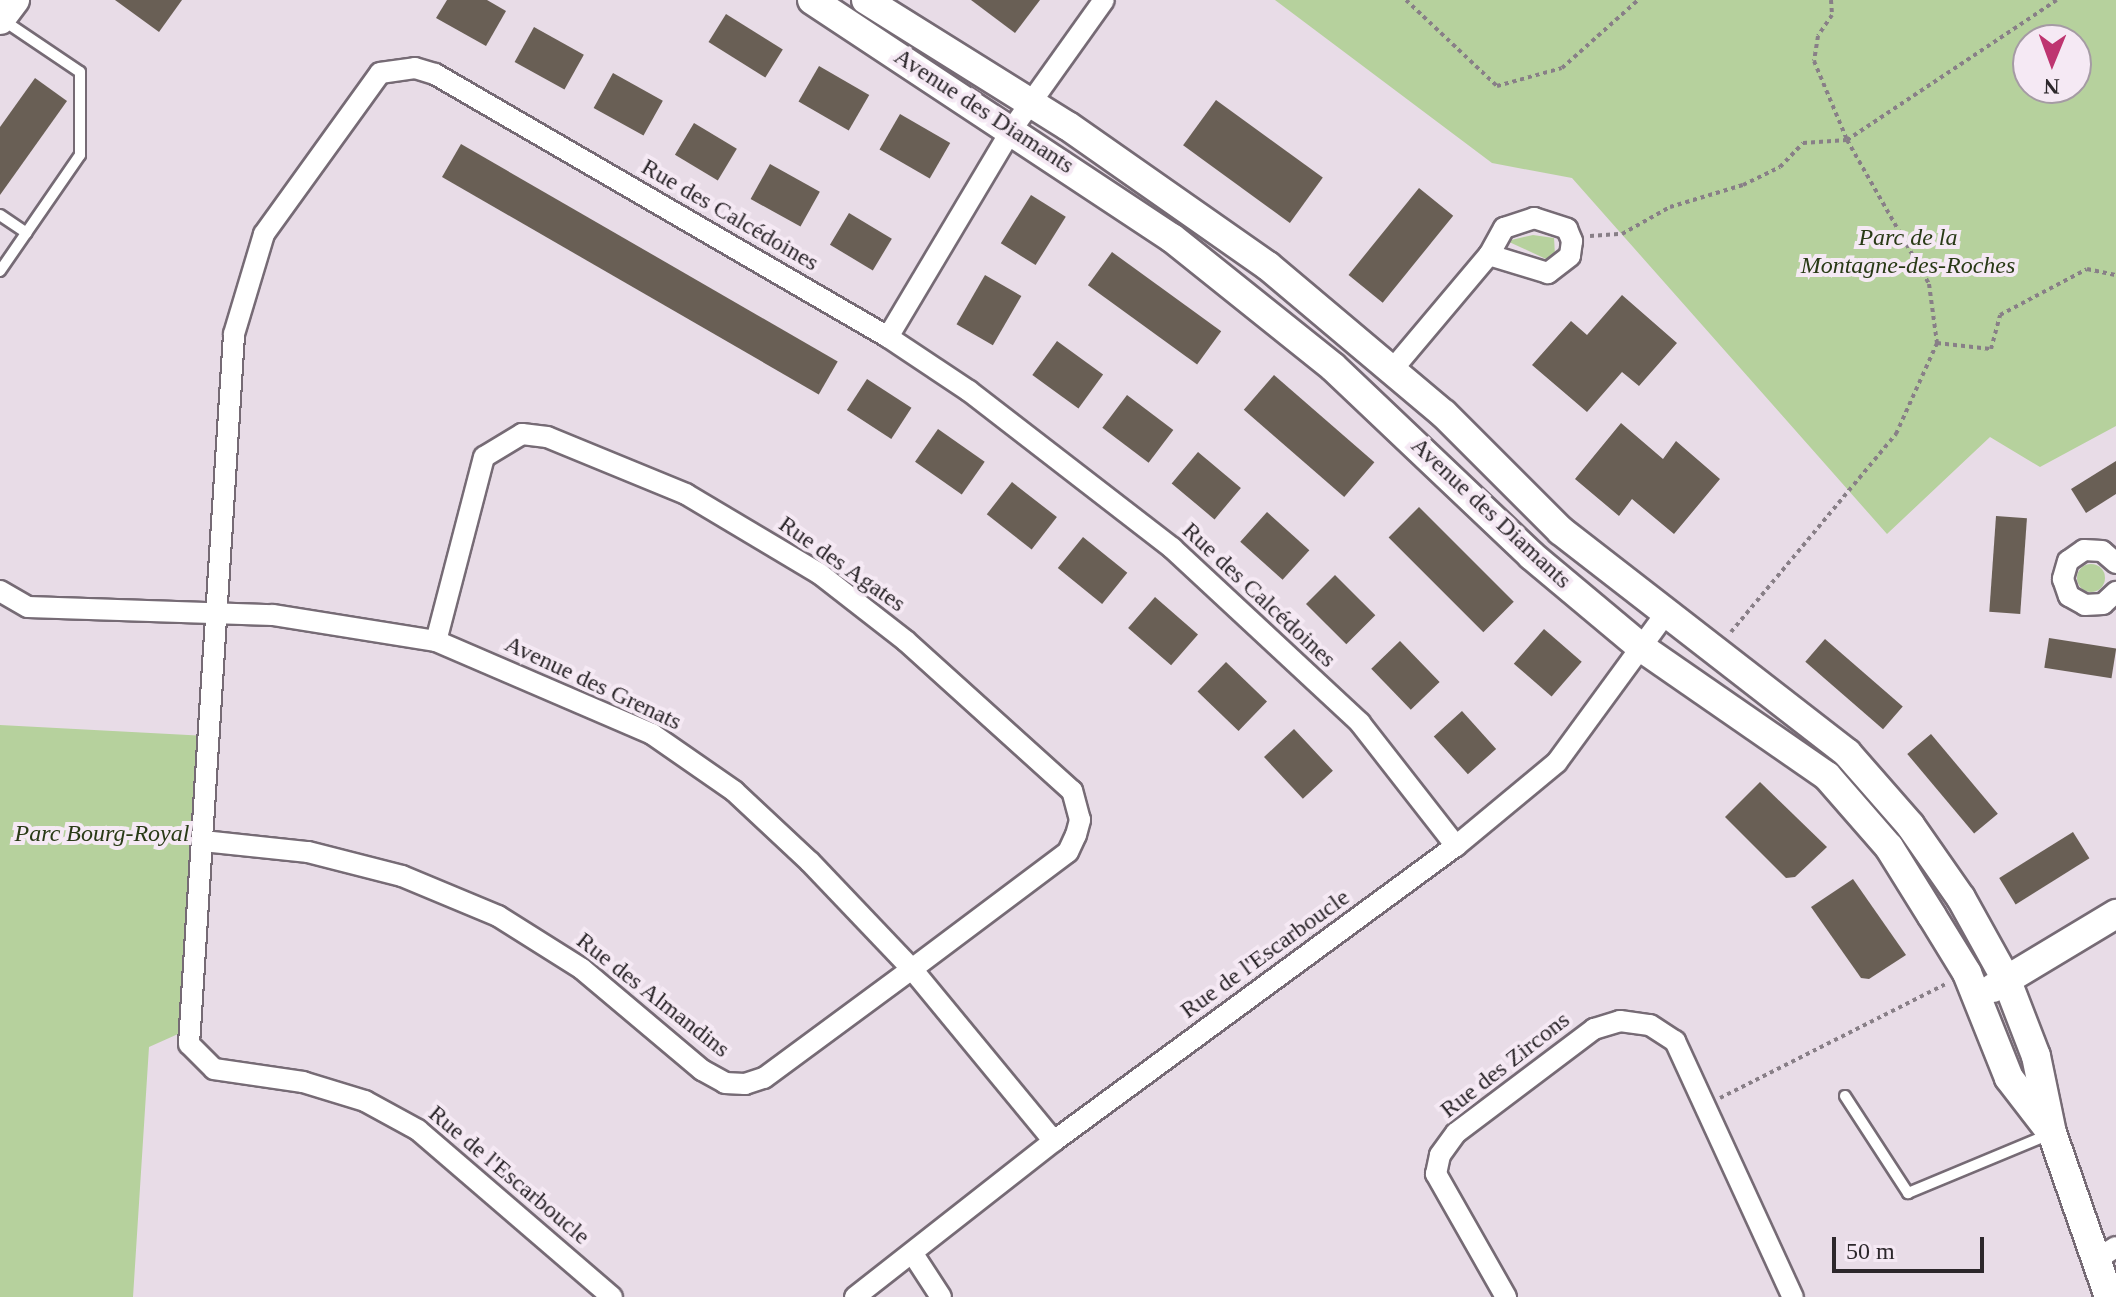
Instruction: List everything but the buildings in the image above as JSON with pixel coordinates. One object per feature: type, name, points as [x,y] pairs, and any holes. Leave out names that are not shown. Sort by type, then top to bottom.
[{"type":"street","name":"Avenue des Diamants","points":[[812,0],[1012,129],[1249,296],[1407,434],[1532,556],[1642,648],[1827,776],[1889,847],[1973,985],[2009,1078],[2052,1133]]},
{"type":"street","name":"Avenue des Diamants","points":[[866,0],[1031,102],[1268,266],[1392,370],[1561,531],[1847,753],[1935,861],[2007,981],[2036,1056],[2052,1133],[2107,1253],[2109,1297]]},
{"type":"street","points":[[888,337],[1012,129],[1104,0]]},
{"type":"street","name":"Rue des Calcédoines","points":[[214,613],[234,334],[246,285],[264,234],[380,73],[415,68],[435,74],[888,337],[969,391],[1172,548],[1360,723],[1456,846]]},
{"type":"street","points":[[1392,370],[1489,255],[1504,228],[1521,219],[1556,222],[1567,229],[1572,241],[1570,256],[1548,273],[1489,255]]},
{"type":"street","name":"Rue des Agates","points":[[436,641],[484,457],[522,434],[547,437],[686,494],[820,574],[917,651],[1072,791],[1078,804],[1080,820],[1068,852],[912,969]]},
{"type":"street","points":[[2116,563],[2102,551],[2084,550],[2068,561],[2063,579],[2069,596],[2085,605],[2103,604],[2116,592]]},
{"type":"street","name":"Avenue des Grenats","points":[[0,591],[28,607],[273,615],[436,641],[652,734],[711,775],[810,862],[912,969],[1054,1141]]},
{"type":"street","name":"Rue de l'Escarboucle","points":[[214,613],[203,841],[187,1030],[199,1056],[214,1069],[303,1082],[365,1101],[418,1130],[612,1297]]},
{"type":"street","name":"Rue de l'Escarboucle","points":[[855,1297],[1054,1141],[1456,846],[1557,762],[1666,613]]},
{"type":"street","name":"Rue des Almandins","points":[[203,841],[322,855],[402,876],[498,916],[582,969],[702,1070],[725,1083],[764,1078],[912,969]]},
{"type":"street","points":[[1973,985],[2007,981],[2116,914]]},
{"type":"street","name":"Rue des Zircons","points":[[1506,1297],[1436,1174],[1440,1155],[1456,1133],[1594,1029],[1620,1021],[1650,1025],[1675,1041],[1793,1297]]},
{"type":"street","points":[[913,1254],[941,1297]]},
{"type":"lane","points":[[0,271],[80,155],[80,72],[5,13]]},
{"type":"lane","points":[[0,215],[27,233]]},
{"type":"lane","points":[[1845,1096],[1908,1193],[2052,1133]]},
{"type":"path","points":[[1406,0],[1497,86],[1562,68],[1638,0]]},
{"type":"path","points":[[1715,651],[1896,434],[1937,343],[1929,284],[1847,140],[1814,61],[1818,36],[1832,15],[1831,0]]},
{"type":"path","points":[[1572,241],[1622,234],[1670,207],[1743,185],[1780,167],[1803,143],[1847,140],[2057,0]]},
{"type":"path","points":[[1937,343],[1991,349],[2000,315],[2087,269],[2116,275]]},
{"type":"path","points":[[1706,1105],[1973,985]]},
{"type":"green space","name":"Parc de la Montagne-des-Roches","points":[[1275,0],[2116,0],[2116,426],[2040,467],[1990,437],[1887,534],[1572,178],[1492,163]]},
{"type":"green space","points":[[1533,235],[1554,238],[1555,255],[1546,259],[1507,241]]},
{"type":"green space","points":[[2091,564],[2101,568],[2105,578],[2101,588],[2091,592],[2081,588],[2077,578],[2081,568]]},
{"type":"green space","name":"Parc Bourg-Royal","points":[[0,725],[207,736],[187,1030],[149,1047],[133,1297],[0,1297]]}]
